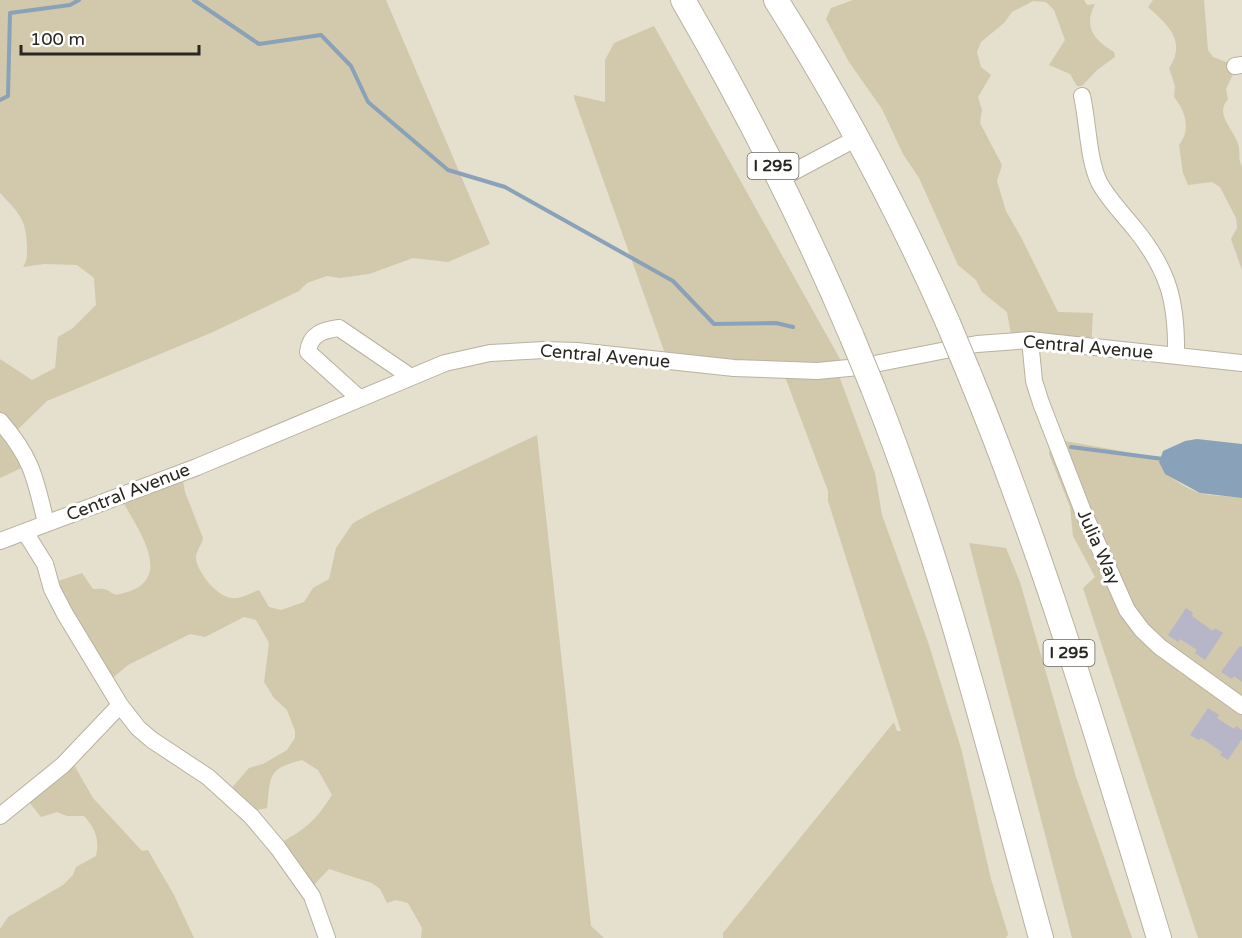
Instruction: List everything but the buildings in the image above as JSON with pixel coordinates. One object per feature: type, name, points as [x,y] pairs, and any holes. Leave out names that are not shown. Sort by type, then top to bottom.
[{"type":"highway","name":"I 295","points":[[683,0],[742,104],[780,179],[852,337],[900,457],[940,579],[1041,938]]},
{"type":"highway","name":"I 295","points":[[776,0],[837,101],[901,221],[968,371],[1005,464],[1037,558],[1109,776],[1159,938]]},
{"type":"highway","points":[[787,0],[819,59],[837,101]]},
{"type":"street","points":[[1082,96],[1093,162],[1099,181],[1110,199],[1152,250],[1164,273],[1175,318],[1176,356]]},
{"type":"street","points":[[780,179],[857,138]]},
{"type":"street","points":[[359,398],[308,352],[312,338],[324,330],[339,328],[411,377]]},
{"type":"street","name":"Central Avenue","points":[[0,542],[197,466],[445,363],[490,353],[513,350],[577,351],[734,368],[806,371],[859,366],[984,343],[1030,340],[1242,363]]},
{"type":"street","name":"Julia Way","points":[[1030,340],[1034,381],[1041,403],[1068,477],[1127,610],[1142,630],[1160,647],[1242,706]]},
{"type":"street","points":[[0,421],[15,439],[32,467],[46,524]]},
{"type":"street","points":[[25,532],[45,564],[52,589],[64,614],[120,705],[138,728],[152,740],[208,777],[251,816],[278,848],[312,896],[327,938]]},
{"type":"street","points":[[0,816],[63,765],[120,705]]},
{"type":"shaded area","points":[[0,0],[386,0],[490,244],[448,262],[413,258],[369,274],[340,278],[327,276],[307,283],[299,291],[213,332],[47,401],[13,434],[30,464],[0,478],[0,359],[32,380],[55,368],[58,337],[73,328],[96,305],[94,278],[77,265],[44,264],[23,267],[27,251],[25,230],[17,212],[0,193]]},
{"type":"shaded area","points":[[853,0],[1084,0],[1087,5],[1095,4],[1090,20],[1092,32],[1101,43],[1114,52],[1115,57],[1097,70],[1082,86],[1077,86],[1070,74],[1049,65],[1065,40],[1054,10],[1046,2],[1033,1],[1012,12],[1004,23],[981,42],[977,52],[981,67],[991,75],[978,97],[982,110],[980,123],[1002,165],[997,181],[1006,211],[1058,312],[1093,313],[1091,349],[1012,340],[1007,312],[982,292],[976,280],[958,265],[919,178],[903,154],[882,109],[849,62],[826,19],[831,8]]},
{"type":"shaded area","points":[[1153,0],[1204,0],[1208,50],[1213,57],[1237,66],[1226,89],[1228,99],[1223,111],[1237,142],[1242,167],[1242,270],[1231,239],[1237,228],[1236,218],[1220,187],[1212,182],[1188,185],[1183,173],[1179,145],[1185,134],[1186,121],[1182,108],[1174,97],[1175,86],[1169,68],[1174,58],[1176,42],[1168,27],[1148,7]]},
{"type":"shaded area","points":[[654,26],[840,359],[842,368],[838,373],[875,473],[882,515],[928,642],[961,748],[991,879],[1008,934],[1006,938],[723,938],[723,933],[894,722],[897,731],[901,731],[828,501],[828,491],[784,374],[668,362],[574,98],[574,95],[605,102],[605,60],[614,43]]},
{"type":"shaded area","points":[[537,435],[591,926],[604,938],[421,938],[422,928],[408,903],[396,900],[387,903],[380,889],[372,883],[329,869],[309,890],[277,845],[308,825],[332,795],[318,770],[302,760],[277,770],[271,781],[267,808],[248,812],[228,792],[249,768],[263,764],[287,750],[295,738],[295,731],[287,710],[274,698],[264,682],[269,643],[256,620],[244,617],[205,637],[190,634],[128,665],[109,681],[52,583],[82,573],[93,589],[105,589],[118,594],[137,588],[147,578],[150,567],[149,554],[122,500],[182,475],[185,492],[203,538],[196,559],[204,577],[226,597],[242,597],[259,590],[269,607],[281,610],[304,602],[313,588],[329,579],[336,548],[353,523]]},
{"type":"shaded area","points":[[1051,440],[1160,458],[1164,470],[1187,488],[1205,494],[1242,498],[1242,938],[1198,938],[1083,588],[1095,577],[1073,536],[1070,507],[1049,454]]},
{"type":"shaded area","points":[[969,543],[1006,548],[1020,582],[1076,777],[1132,938],[1072,938]]},
{"type":"shaded area","points":[[70,758],[93,798],[142,851],[148,850],[174,895],[194,938],[0,938],[0,929],[8,917],[63,885],[73,875],[76,867],[96,856],[96,834],[84,816],[67,816],[57,812],[41,817],[25,797]]},
{"type":"water","points":[[1197,439],[1242,444],[1242,498],[1200,493],[1165,474],[1159,462],[1163,451],[1185,441]]},
{"type":"waterway","points":[[0,100],[8,96],[10,13],[70,5],[79,0]]},
{"type":"waterway","points":[[194,0],[259,44],[321,35],[351,66],[368,102],[448,170],[505,187],[673,281],[714,324],[776,323],[793,327]]},
{"type":"waterway","points":[[1071,447],[1163,459]]}]
